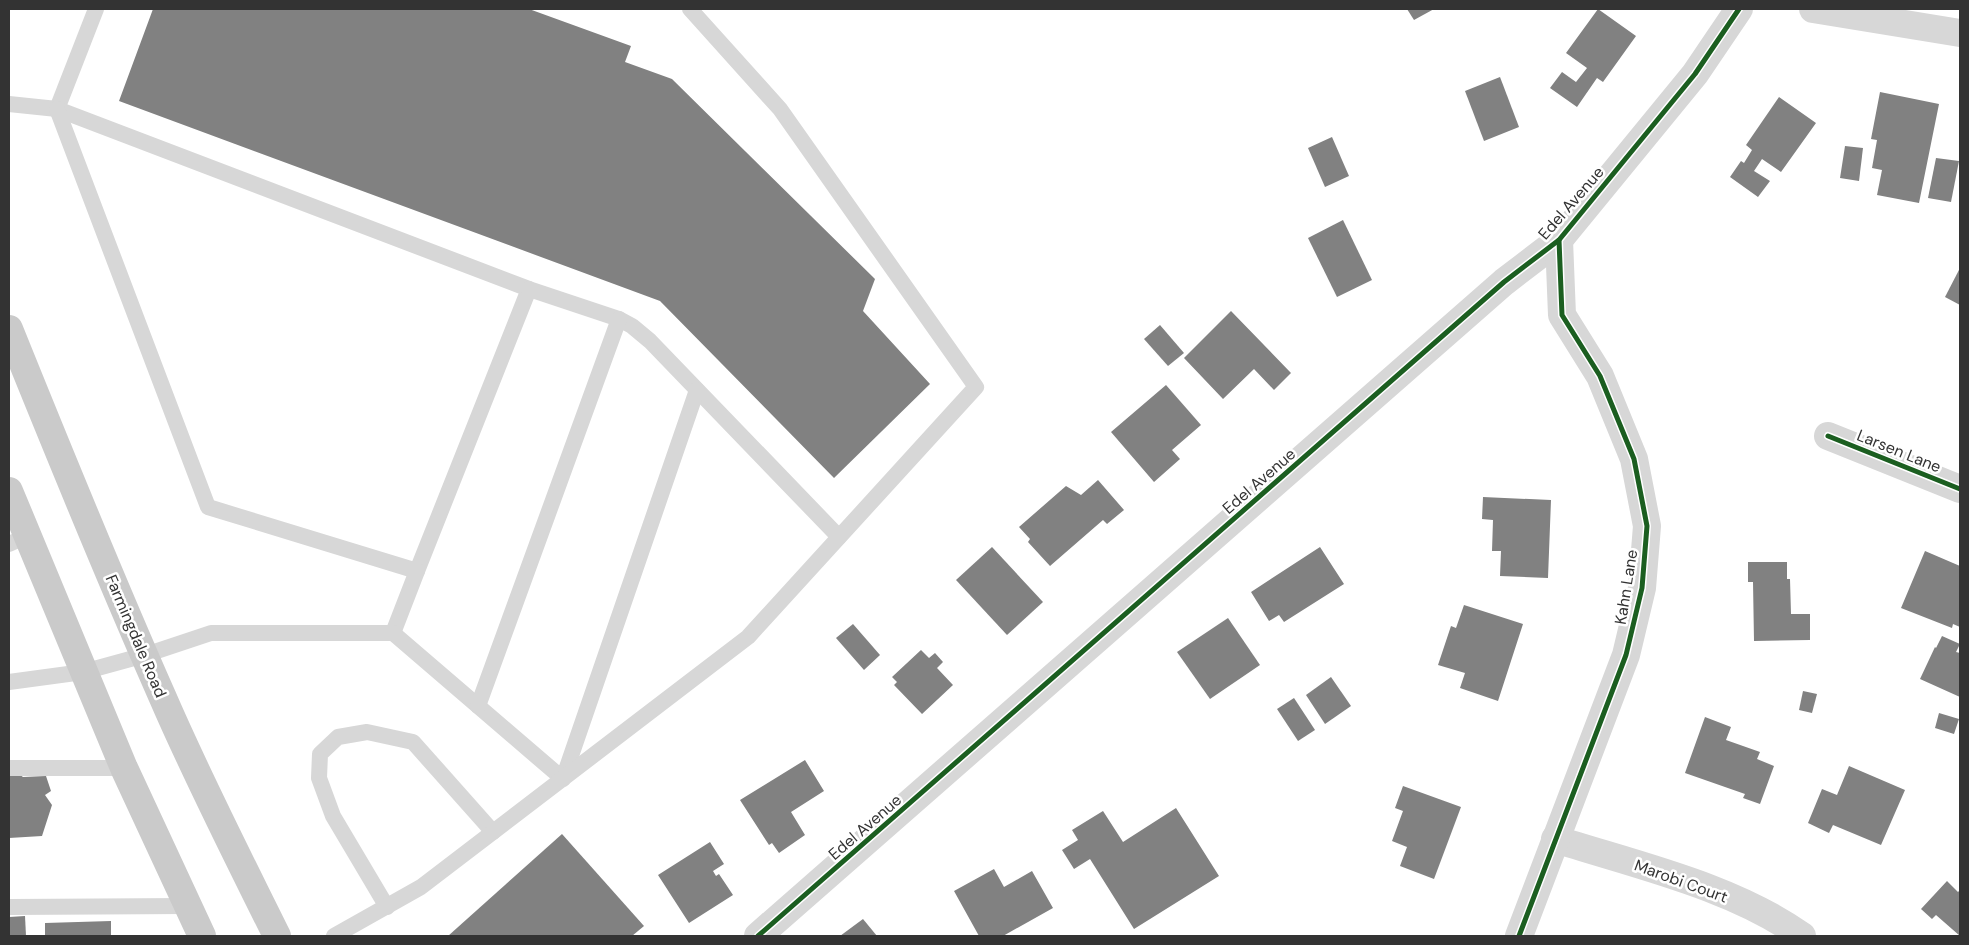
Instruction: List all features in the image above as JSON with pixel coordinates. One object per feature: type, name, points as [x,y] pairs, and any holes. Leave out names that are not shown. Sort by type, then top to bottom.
[{"type":"main road","name":"Farmingdale Road","points":[[9,330],[145,655],[208,795],[277,936]]},
{"type":"main road","points":[[9,490],[18,540],[83,672],[124,768],[202,936]]},
{"type":"street","name":"Edel Avenue","points":[[758,936],[1504,282],[1559,240],[1694,74],[1738,9]]},
{"type":"street","points":[[1813,9],[1960,34]]},
{"type":"street","name":"Kahn Lane","points":[[1519,936],[1626,655],[1642,588],[1647,526],[1634,459],[1600,376],[1562,315],[1559,240]]},
{"type":"street","name":"Larsen Lane","points":[[1828,436],[1960,489]]},
{"type":"street","name":"Marobi Court","points":[[1555,839],[1700,884],[1780,920],[1802,936]]},
{"type":"lane","points":[[96,9],[57,109],[208,507],[417,571]]},
{"type":"lane","points":[[334,936],[421,888],[748,636],[976,387],[780,109],[690,9]]},
{"type":"lane","points":[[9,104],[57,109],[529,289],[620,319],[650,341],[839,537]]},
{"type":"lane","points":[[393,633],[529,289]]},
{"type":"lane","points":[[478,706],[620,319]]},
{"type":"lane","points":[[563,779],[697,390]]},
{"type":"lane","points":[[9,682],[83,672],[145,655],[211,633],[393,633],[563,779]]},
{"type":"lane","points":[[387,907],[333,816],[319,778],[320,754],[338,737],[367,732],[413,742],[493,832]]},
{"type":"lane","points":[[9,768],[124,768]]},
{"type":"lane","points":[[9,907],[188,906]]},
{"type":"building","points":[[153,9],[529,9],[631,46],[625,62],[672,79],[875,279],[863,311],[930,384],[834,478],[660,301],[119,101]]},
{"type":"building","points":[[1407,9],[1434,9],[1414,20]]},
{"type":"building","points":[[1598,9],[1636,36],[1603,82],[1597,78],[1577,107],[1550,88],[1562,72],[1576,82],[1587,68],[1566,53]]},
{"type":"building","points":[[1500,77],[1519,127],[1484,141],[1465,91]]},
{"type":"building","points":[[1880,92],[1939,104],[1919,203],[1877,195],[1882,170],[1872,168],[1877,140],[1871,139]]},
{"type":"building","points":[[1779,97],[1816,123],[1781,172],[1762,159],[1754,171],[1770,181],[1758,197],[1730,177],[1741,161],[1744,163],[1752,150],[1746,145]]},
{"type":"building","points":[[1332,137],[1349,176],[1325,187],[1308,148]]},
{"type":"building","points":[[1845,146],[1863,148],[1859,181],[1840,178]]},
{"type":"building","points":[[1936,158],[1959,161],[1951,202],[1928,198]]},
{"type":"building","points":[[1343,220],[1372,280],[1337,297],[1308,238]]},
{"type":"building","points":[[1960,268],[1960,305],[1945,297]]},
{"type":"building","points":[[1231,311],[1291,373],[1274,390],[1254,369],[1223,399],[1184,358]]},
{"type":"building","points":[[1160,325],[1184,353],[1168,366],[1144,339]]},
{"type":"building","points":[[1166,385],[1201,425],[1172,450],[1180,459],[1154,482],[1111,432]]},
{"type":"building","points":[[1098,480],[1124,510],[1107,524],[1103,520],[1050,566],[1028,542],[1030,539],[1019,527],[1066,486],[1081,495]]},
{"type":"building","points":[[1483,497],[1551,500],[1548,578],[1500,576],[1501,551],[1492,551],[1493,520],[1482,519]]},
{"type":"building","points":[[992,547],[1043,602],[1007,635],[956,580]]},
{"type":"building","points":[[1320,547],[1344,584],[1284,622],[1279,615],[1269,621],[1251,592]]},
{"type":"building","points":[[1925,551],[1960,566],[1960,627],[1953,624],[1952,628],[1901,608]]},
{"type":"building","points":[[1748,562],[1787,562],[1787,579],[1790,579],[1791,614],[1810,614],[1810,640],[1754,641],[1753,582],[1748,582]]},
{"type":"building","points":[[1464,605],[1523,624],[1498,701],[1460,688],[1465,673],[1438,665],[1451,626],[1456,628]]},
{"type":"building","points":[[1228,618],[1260,665],[1210,699],[1177,652]]},
{"type":"building","points":[[853,624],[880,655],[864,670],[836,638]]},
{"type":"building","points":[[1942,636],[1960,644],[1956,652],[1960,653],[1960,697],[1920,679]]},
{"type":"building","points":[[921,650],[929,658],[935,653],[943,662],[937,668],[953,685],[922,714],[894,685],[897,682],[892,677]]},
{"type":"building","points":[[1331,677],[1351,706],[1325,724],[1306,695]]},
{"type":"building","points":[[1803,691],[1817,694],[1812,713],[1799,710]]},
{"type":"building","points":[[1294,698],[1315,730],[1298,741],[1277,709]]},
{"type":"building","points":[[1939,713],[1959,719],[1954,734],[1935,728]]},
{"type":"building","points":[[1705,717],[1731,727],[1726,740],[1760,752],[1757,759],[1774,766],[1760,804],[1743,798],[1745,794],[1685,773]]},
{"type":"building","points":[[805,760],[824,791],[791,812],[805,835],[779,853],[772,843],[769,845],[740,800]]},
{"type":"building","points":[[1849,766],[1905,790],[1881,845],[1833,825],[1829,833],[1808,823],[1822,789],[1837,795]]},
{"type":"building","points":[[9,772],[16,772],[23,777],[46,776],[51,791],[45,795],[52,805],[42,836],[9,838]]},
{"type":"building","points":[[1403,786],[1461,807],[1434,879],[1400,866],[1407,847],[1392,841],[1403,811],[1395,808]]},
{"type":"building","points":[[1176,808],[1219,876],[1134,929],[1090,859],[1074,869],[1062,850],[1078,840],[1072,830],[1103,811],[1123,842]]},
{"type":"building","points":[[562,834],[644,926],[632,936],[448,936]]},
{"type":"building","points":[[710,842],[724,864],[713,871],[716,876],[719,874],[733,895],[689,923],[658,875]]},
{"type":"building","points":[[994,869],[1004,887],[1032,871],[1053,908],[1003,936],[979,936],[954,891]]},
{"type":"building","points":[[1947,881],[1958,892],[1960,890],[1960,936],[1936,915],[1932,919],[1921,909]]},
{"type":"building","points":[[25,916],[26,936],[9,936],[9,917]]},
{"type":"building","points":[[863,919],[877,936],[840,936]]},
{"type":"building","points":[[111,921],[111,936],[45,936],[45,923]]},
{"type":"cycle path","points":[[758,936],[1504,282],[1559,240],[1695,74],[1739,9]]},
{"type":"cycle path","points":[[1519,936],[1626,655],[1642,588],[1647,526],[1634,459],[1600,376],[1562,315],[1559,240]]},
{"type":"cycle path","points":[[1828,436],[1960,489]]}]
